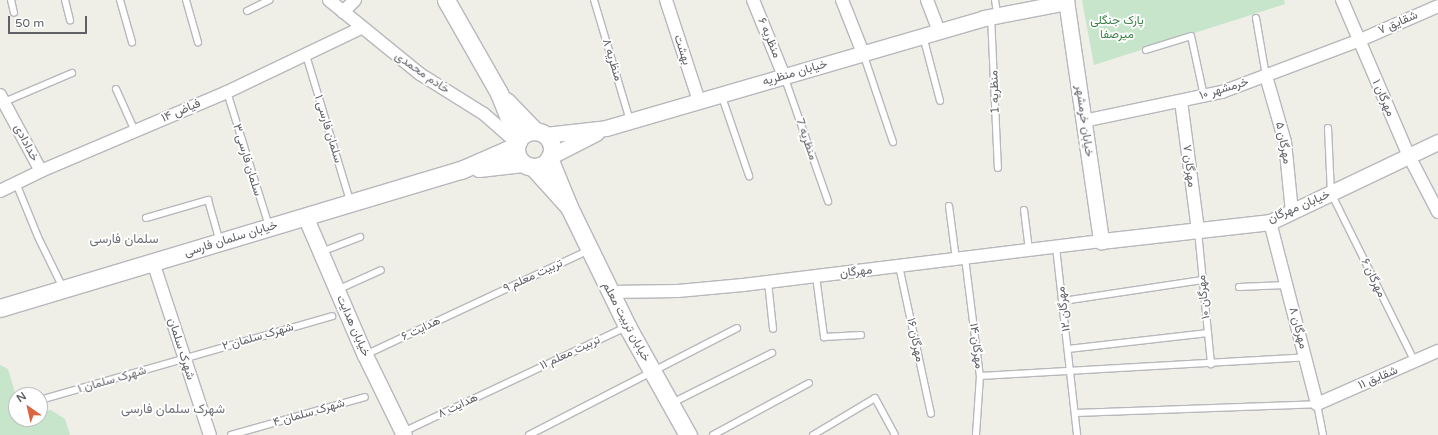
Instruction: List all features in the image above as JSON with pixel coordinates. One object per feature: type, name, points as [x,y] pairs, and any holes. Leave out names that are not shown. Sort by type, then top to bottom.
[{"type":"main road","points":[[446,0],[499,93],[517,143],[517,154],[569,207]]},
{"type":"main road","points":[[499,93],[551,145],[550,157],[569,207]]},
{"type":"main road","points":[[461,170],[517,143],[524,134],[540,133]]},
{"type":"main road","points":[[461,170],[544,164],[550,157]]},
{"type":"main road","name":"خیابان سلمان فارسی","points":[[0,308],[461,170]]},
{"type":"main road","name":"خیابان تربیت معلم","points":[[569,207],[627,326],[688,435]]},
{"type":"street","name":"خادم محمدی","points":[[328,0],[420,74],[484,114],[517,143]]},
{"type":"street","points":[[343,12],[355,0]]},
{"type":"street","name":"بهشت","points":[[666,0],[699,101]]},
{"type":"street","name":"منظریه ۶","points":[[753,0],[784,76]]},
{"type":"street","points":[[842,0],[863,53]]},
{"type":"street","points":[[927,0],[939,31]]},
{"type":"street","points":[[992,12],[1022,0]]},
{"type":"street","name":"مهرگان ۱","points":[[1342,0],[1358,41],[1409,156],[1438,212]]},
{"type":"street","points":[[992,12],[1066,1]]},
{"type":"street","name":"خیابان خرمشهر","points":[[1066,1],[1101,241]]},
{"type":"street","name":"شقایق ۷","points":[[1358,41],[1438,6]]},
{"type":"street","name":"خیابان منظریه","points":[[606,128],[923,36],[992,12]]},
{"type":"street","name":"فیاض ۱۴","points":[[0,191],[41,171],[227,92],[361,28]]},
{"type":"street","name":"خرمشهر ۱۰","points":[[1084,121],[1222,92],[1358,41]]},
{"type":"street","name":"مهرگان ۵","points":[[1266,76],[1285,142],[1292,212]]},
{"type":"street","name":"خدادادی","points":[[2,98],[41,171]]},
{"type":"street","name":"مهرگان ۷","points":[[1181,101],[1198,231]]},
{"type":"street","points":[[540,133],[606,128]]},
{"type":"street","points":[[550,157],[606,128]]},
{"type":"street","name":"خیابان مهرگان","points":[[1101,241],[1270,222],[1438,142]]},
{"type":"street","name":"خیابان هدایت","points":[[306,216],[365,355],[403,434]]},
{"type":"street","name":"مهرگان ۸","points":[[1270,222],[1317,404]]},
{"type":"street","name":"مهرگان","points":[[610,292],[678,292],[1101,241]]},
{"type":"street","name":"شهرک سلمان","points":[[153,262],[210,435]]},
{"type":"street","name":"شقایق ۱۱","points":[[1317,404],[1438,351]]},
{"type":"lane","points":[[11,0],[14,13]]},
{"type":"lane","points":[[65,0],[70,20]]},
{"type":"lane","points":[[120,0],[132,42]]},
{"type":"lane","points":[[186,0],[198,42]]},
{"type":"lane","points":[[247,11],[270,0]]},
{"type":"lane","name":"منظریه ۸","points":[[594,0],[630,121]]},
{"type":"lane","name":"منظریه 1","points":[[992,12],[998,168]]},
{"type":"lane","points":[[1256,18],[1266,76]]},
{"type":"lane","points":[[923,36],[940,101]]},
{"type":"lane","points":[[1146,50],[1191,36],[1204,96]]},
{"type":"lane","points":[[863,53],[893,142]]},
{"type":"lane","name":"سلمان فارسی ۱","points":[[306,55],[350,203]]},
{"type":"lane","points":[[2,98],[72,73]]},
{"type":"lane","name":"منظریه 7","points":[[784,76],[828,201]]},
{"type":"lane","points":[[116,89],[135,131]]},
{"type":"lane","name":"سلمان فارسی ۳","points":[[227,92],[269,228]]},
{"type":"lane","points":[[721,94],[749,176]]},
{"type":"lane","points":[[1328,128],[1331,193]]},
{"type":"lane","points":[[16,183],[38,237],[63,289]]},
{"type":"lane","name":"مهرگان ۶","points":[[1331,193],[1415,362]]},
{"type":"lane","points":[[146,218],[208,200],[220,242]]},
{"type":"lane","name":"مهرگان ۱۴","points":[[949,206],[960,259],[980,376],[976,435]]},
{"type":"lane","points":[[1024,210],[1029,250]]},
{"type":"lane","name":"مهرگان ۱۰","points":[[1198,231],[1211,364]]},
{"type":"lane","points":[[321,252],[360,237]]},
{"type":"lane","name":"مهرگان ۱۲","points":[[1056,247],[1077,435]]},
{"type":"lane","name":"تربیت معلم ۹","points":[[476,303],[589,250]]},
{"type":"lane","name":"مهرگان ۱۶","points":[[899,266],[931,414]]},
{"type":"lane","points":[[337,290],[381,270]]},
{"type":"lane","points":[[816,276],[824,337],[861,335]]},
{"type":"lane","points":[[1063,301],[1202,280]]},
{"type":"lane","points":[[768,282],[773,329]]},
{"type":"lane","points":[[1239,287],[1286,285]]},
{"type":"lane","name":"هدایت ۶","points":[[365,355],[476,303]]},
{"type":"lane","name":"شهرک سلمان ۲","points":[[185,359],[332,316]]},
{"type":"lane","name":"تربیت معلم ۱۱","points":[[513,380],[627,326]]},
{"type":"lane","points":[[529,435],[737,328]]},
{"type":"lane","points":[[1068,349],[1208,333]]},
{"type":"lane","points":[[670,404],[772,353]]},
{"type":"lane","points":[[980,376],[1211,364],[1306,357]]},
{"type":"lane","name":"شهرک سلمان ۱","points":[[48,398],[185,359]]},
{"type":"lane","name":"هدایت ۸","points":[[403,434],[513,380]]},
{"type":"lane","points":[[713,435],[809,383]]},
{"type":"lane","name":"شهرک سلمان ۴","points":[[231,435],[365,397]]},
{"type":"lane","points":[[812,435],[875,398],[895,435]]},
{"type":"lane","points":[[1075,413],[1317,404]]},
{"type":"lane","name":"مهرگان ۸","points":[[1317,404],[1323,435]]},
{"type":"green space","name":"پارک جنگلی میرصفا","points":[[1082,0],[1284,0],[1285,4],[1094,65]]},
{"type":"green space","points":[[0,365],[8,369],[13,387],[8,387],[8,427],[48,427],[48,411],[51,410],[65,419],[70,435],[0,435]]},
{"type":"district","name":"سلمان فارسی","points":[[124,239]]},
{"type":"district","name":"شهرک سلمان فارسی","points":[[173,409]]}]
